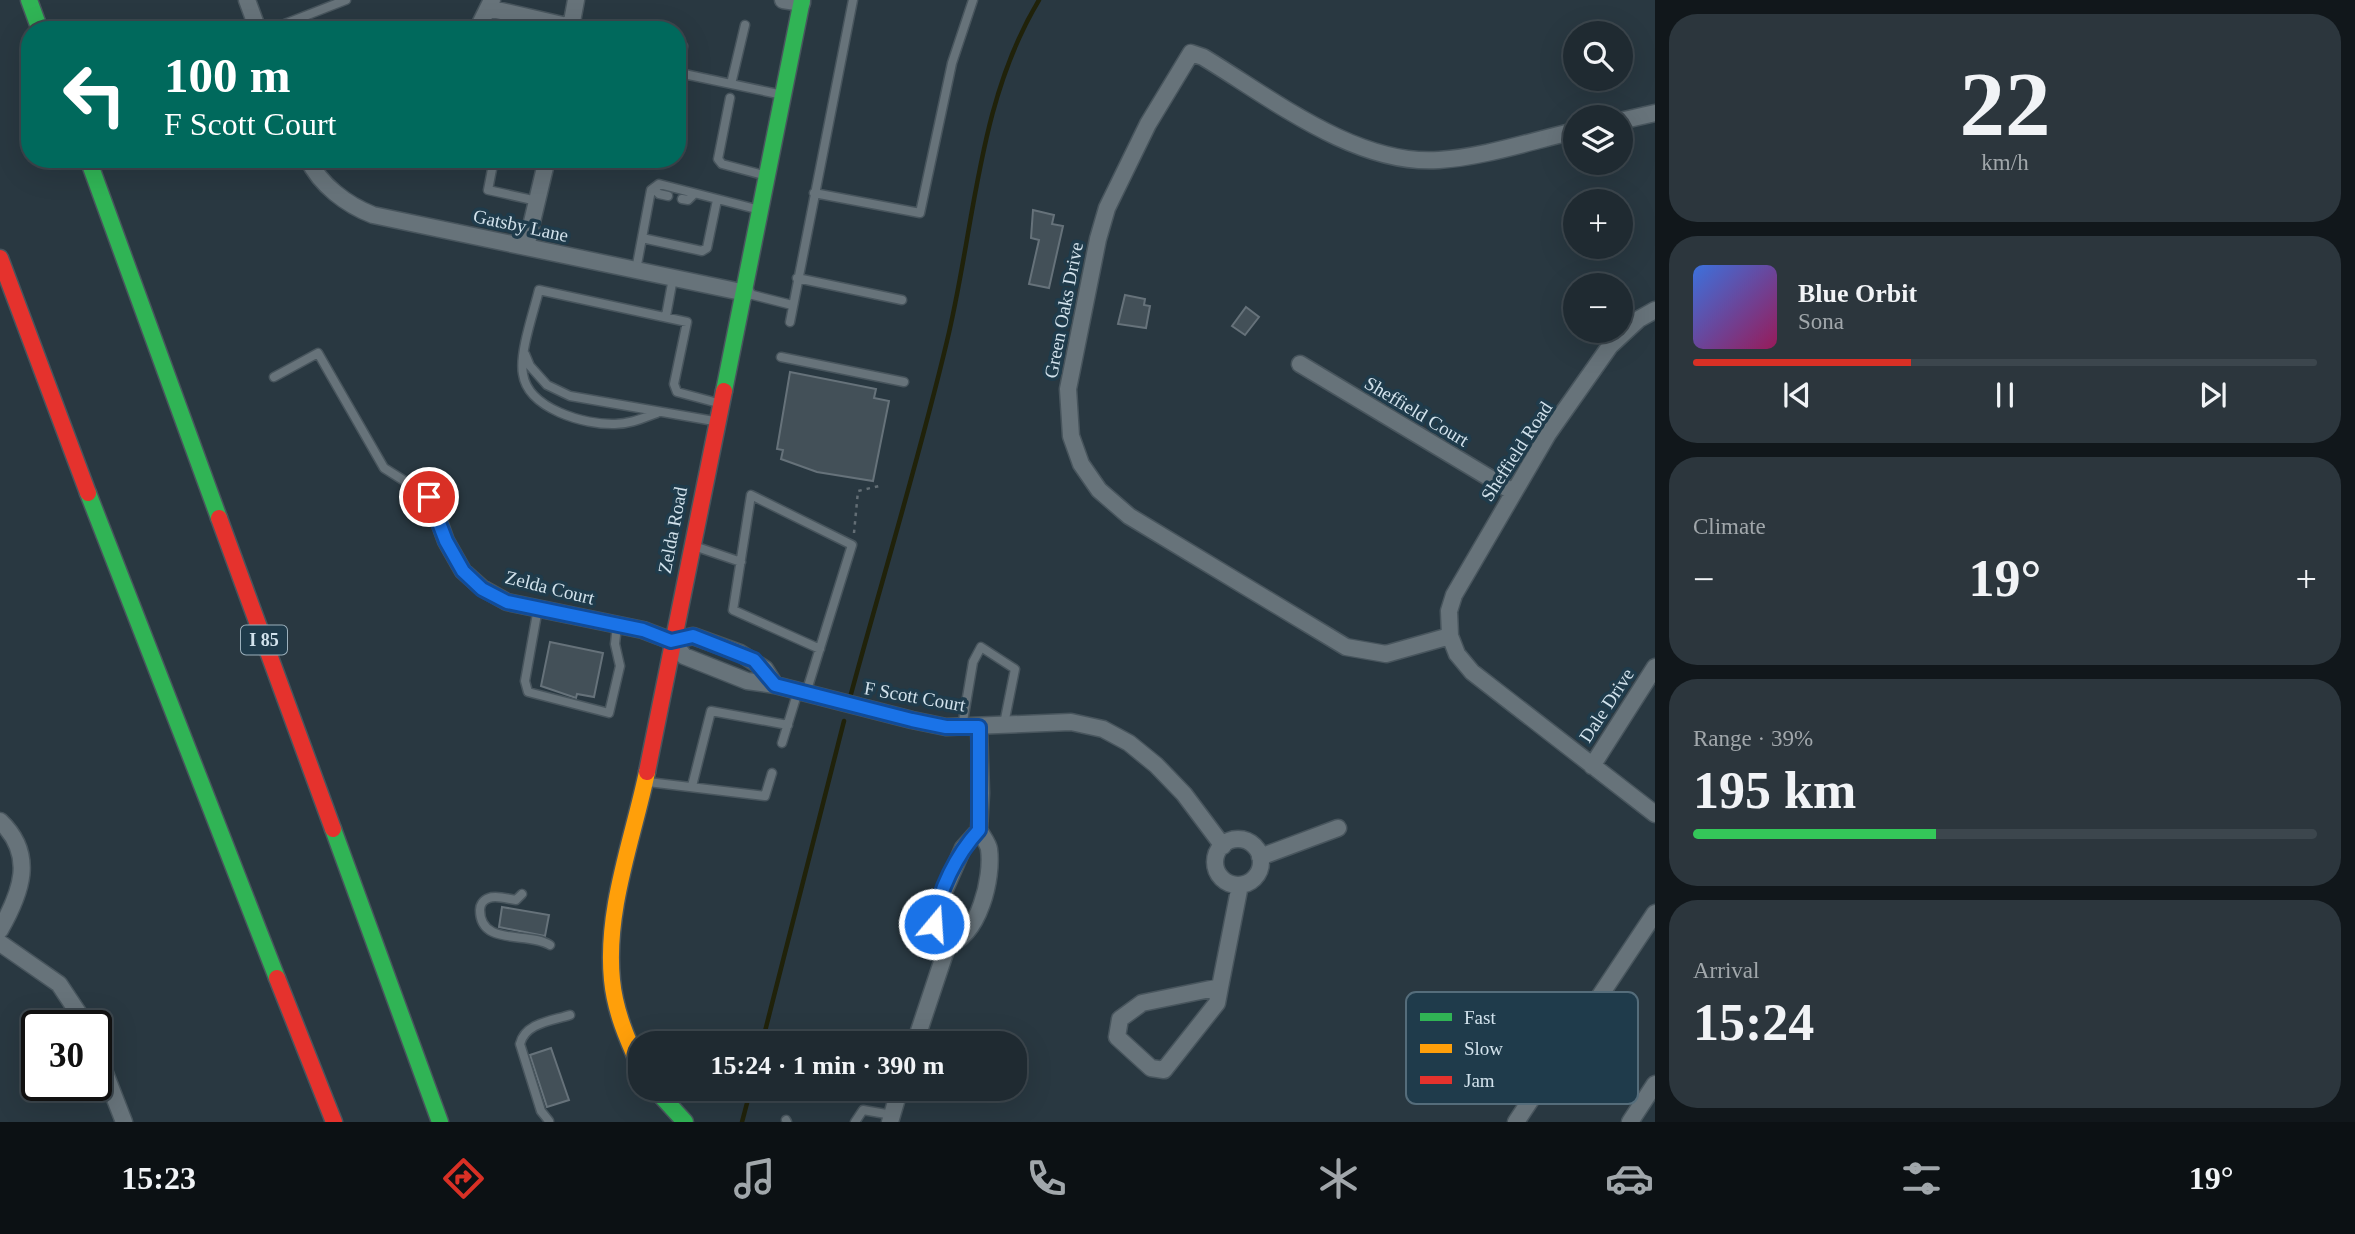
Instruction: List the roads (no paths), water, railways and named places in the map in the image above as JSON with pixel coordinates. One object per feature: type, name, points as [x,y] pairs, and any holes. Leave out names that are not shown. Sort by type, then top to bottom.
[{"type":"main road","points":[[29,0],[37,21]]},
{"type":"main road","name":"Zelda Road","points":[[628,1040],[621,1024],[612,979],[614,916],[645,781],[671,641],[770,177],[802,1]]},
{"type":"main road","name":"I 85","points":[[91,168],[440,1122]]},
{"type":"main road","points":[[0,258],[96,514],[334,1122]]},
{"type":"main road","points":[[666,1101],[685,1122]]},
{"type":"street","points":[[247,0],[255,21]]},
{"type":"street","points":[[572,21],[576,0]]},
{"type":"street","points":[[783,0],[802,1]]},
{"type":"street","points":[[482,21],[490,4],[550,21]]},
{"type":"street","name":"Green Oaks Drive","points":[[1450,636],[1386,653],[1346,647],[1129,516],[1099,490],[1076,451],[1067,411],[1077,335],[1098,239],[1125,167],[1191,53],[1203,57],[1348,142],[1387,156],[1439,160],[1563,134]]},
{"type":"street","points":[[1633,118],[1655,113]]},
{"type":"street","name":"Gatsby Lane","points":[[314,168],[323,181],[361,211],[746,293]]},
{"type":"street","points":[[526,247],[545,168]]},
{"type":"street","name":"Sheffield Road","points":[[1450,636],[1449,611],[1454,594],[1548,434],[1610,346],[1639,319],[1655,310]]},
{"type":"street","name":"Sheffield Court","points":[[1300,364],[1513,492]]},
{"type":"street","name":"Zelda Court","points":[[429,497],[454,557],[471,579],[489,593],[507,602],[617,625],[671,641]]},
{"type":"street","points":[[671,641],[693,636],[740,653],[765,669],[775,685]]},
{"type":"street","points":[[1450,636],[1457,654],[1472,672],[1655,814]]},
{"type":"street","name":"F Scott Court","points":[[671,641],[684,656],[747,681],[775,685],[946,727],[1004,727],[1071,722],[1115,734],[1156,765],[1184,794],[1223,846]]},
{"type":"street","name":"Dale Drive","points":[[1592,766],[1655,667]]},
{"type":"street","name":"F Scott Court","points":[[919,1031],[948,944],[967,933],[980,906],[989,874],[989,847],[979,830],[979,727]]},
{"type":"street","points":[[0,821],[17,841],[24,869],[16,901],[0,930]]},
{"type":"street","points":[[1260,857],[1338,828]]},
{"type":"street","points":[[948,944],[938,936],[934,924],[936,912],[963,848],[979,830]]},
{"type":"street","points":[[1240,840],[1254,847],[1260,857],[1258,874],[1240,885],[1226,882],[1216,870],[1216,855],[1223,846],[1240,840]]},
{"type":"street","points":[[1220,987],[1142,1003],[1120,1018],[1116,1037],[1151,1069],[1164,1070],[1217,1003],[1240,885]]},
{"type":"street","points":[[1603,992],[1655,914]]},
{"type":"street","points":[[0,943],[59,984],[76,1010]]},
{"type":"street","points":[[1630,1122],[1655,1084]]},
{"type":"street","points":[[112,1091],[124,1122]]},
{"type":"street","points":[[891,1119],[896,1101]]},
{"type":"street","points":[[1516,1122],[1528,1104]]},
{"type":"lane","points":[[292,21],[346,0]]},
{"type":"lane","points":[[790,322],[853,0]]},
{"type":"lane","points":[[814,192],[920,213],[953,63],[973,0]]},
{"type":"lane","points":[[731,84],[745,25]]},
{"type":"lane","points":[[686,74],[783,95]]},
{"type":"lane","points":[[730,98],[718,159],[722,164],[770,177]]},
{"type":"lane","points":[[492,168],[488,190],[537,201]]},
{"type":"lane","points":[[636,270],[651,190],[659,184],[688,189],[694,195],[763,211]]},
{"type":"lane","points":[[654,189],[659,194],[668,196]]},
{"type":"lane","points":[[682,199],[688,200],[694,195]]},
{"type":"lane","points":[[642,238],[702,251],[707,248],[717,200]]},
{"type":"lane","points":[[666,316],[673,278]]},
{"type":"lane","points":[[797,278],[902,300]]},
{"type":"lane","points":[[657,413],[629,423],[613,425],[573,419],[546,404],[527,387],[522,369],[539,290],[687,322],[674,384],[680,395],[721,403]]},
{"type":"lane","points":[[746,293],[792,305]]},
{"type":"lane","points":[[274,377],[318,353],[384,468],[429,497]]},
{"type":"lane","points":[[525,354],[538,376],[557,391],[657,413],[717,422]]},
{"type":"lane","points":[[782,357],[904,382]]},
{"type":"lane","points":[[782,743],[820,649],[852,545],[751,495],[733,610],[820,649]]},
{"type":"lane","points":[[691,545],[741,562]]},
{"type":"lane","points":[[538,608],[524,681],[528,692],[609,713],[620,666],[614,644],[617,625]]},
{"type":"lane","points":[[962,727],[973,662],[981,648],[1015,669],[1004,727]]},
{"type":"lane","points":[[692,786],[711,710],[788,725]]},
{"type":"lane","points":[[645,781],[765,796],[772,773]]},
{"type":"lane","points":[[522,894],[516,900],[491,897],[485,900],[480,911],[482,924],[493,934],[542,940],[550,945]]},
{"type":"lane","points":[[549,1121],[541,1111],[520,1044],[524,1032],[534,1026],[570,1016]]},
{"type":"lane","points":[[855,1122],[863,1110],[891,1119]]},
{"type":"waterway","points":[[851,694],[947,341],[990,123],[1018,40],[1039,0]]},
{"type":"waterway","points":[[765,1031],[844,721]]},
{"type":"waterway","points":[[742,1122],[748,1101]]}]
